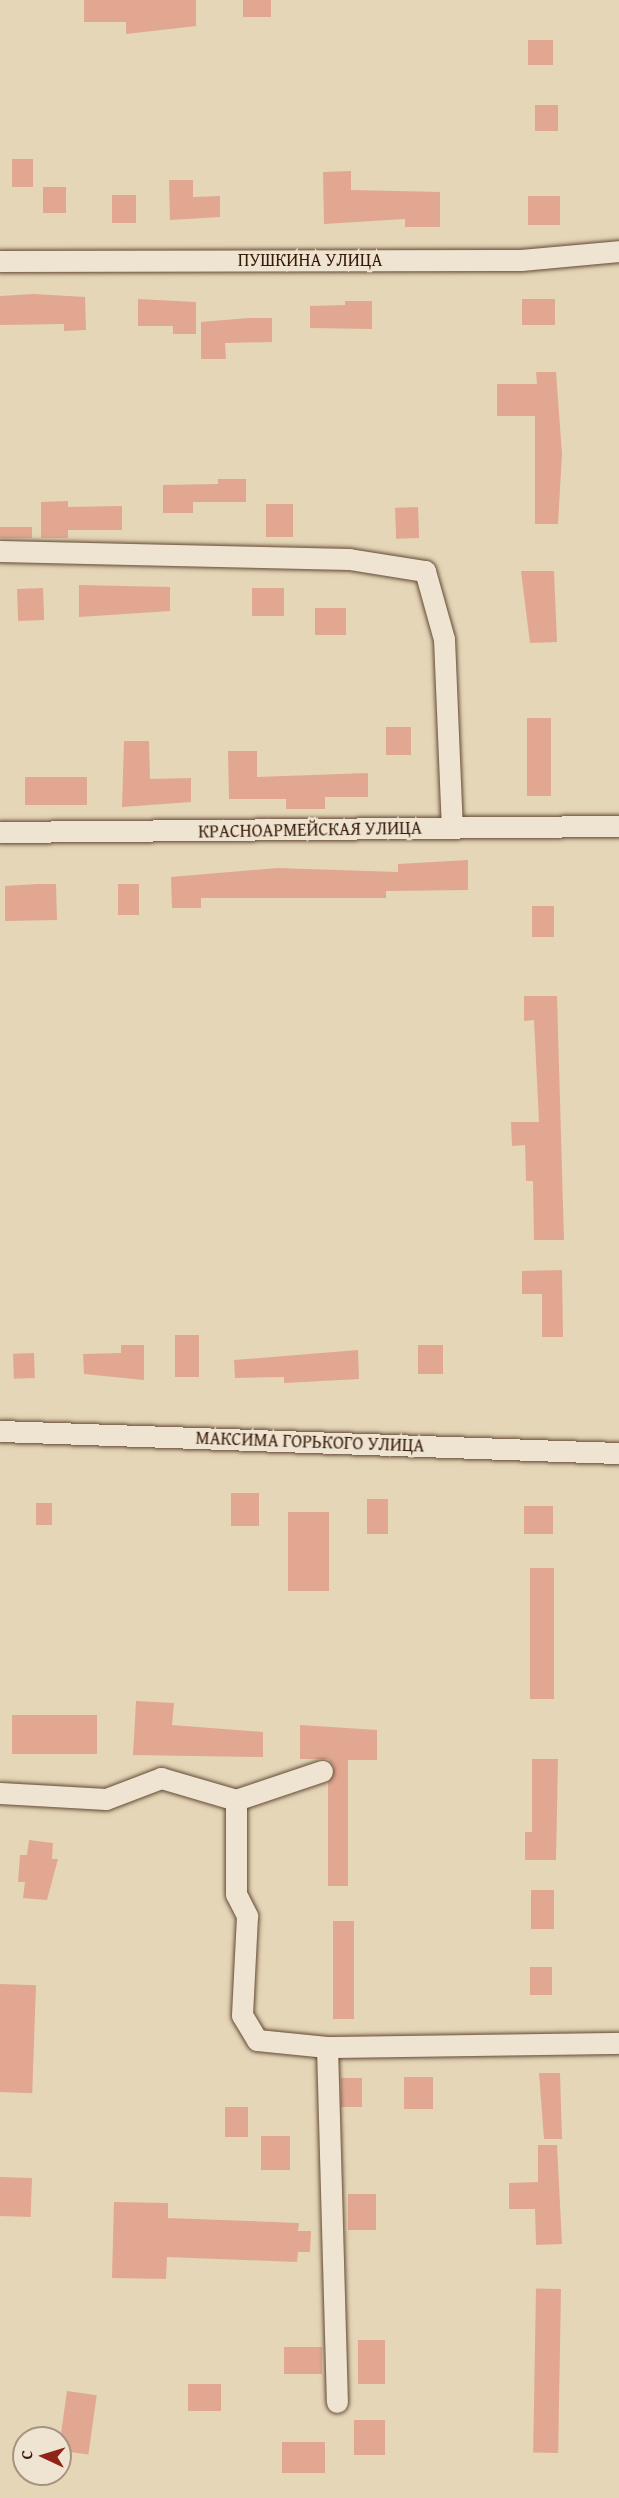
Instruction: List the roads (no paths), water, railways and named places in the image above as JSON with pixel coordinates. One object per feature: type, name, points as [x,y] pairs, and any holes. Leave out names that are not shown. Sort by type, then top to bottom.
[{"type":"street","name":"ПУШКИНА УЛИЦА","points":[[0,261],[521,260],[619,251]]},
{"type":"street","points":[[0,551],[349,559],[425,571],[444,639],[452,828]]},
{"type":"street","name":"КРАСНОАРМЕЙСКАЯ УЛИЦА","points":[[0,832],[619,826]]},
{"type":"street","name":"МАКСИМА ГОРЬКОГО УЛИЦА","points":[[0,1431],[619,1453]]},
{"type":"street","points":[[0,1793],[106,1799],[161,1778],[236,1800],[322,1771]]},
{"type":"street","points":[[236,1800],[236,1894],[247,1916],[242,2015],[257,2040],[327,2047],[619,2043]]},
{"type":"street","points":[[327,2047],[337,2402]]}]
